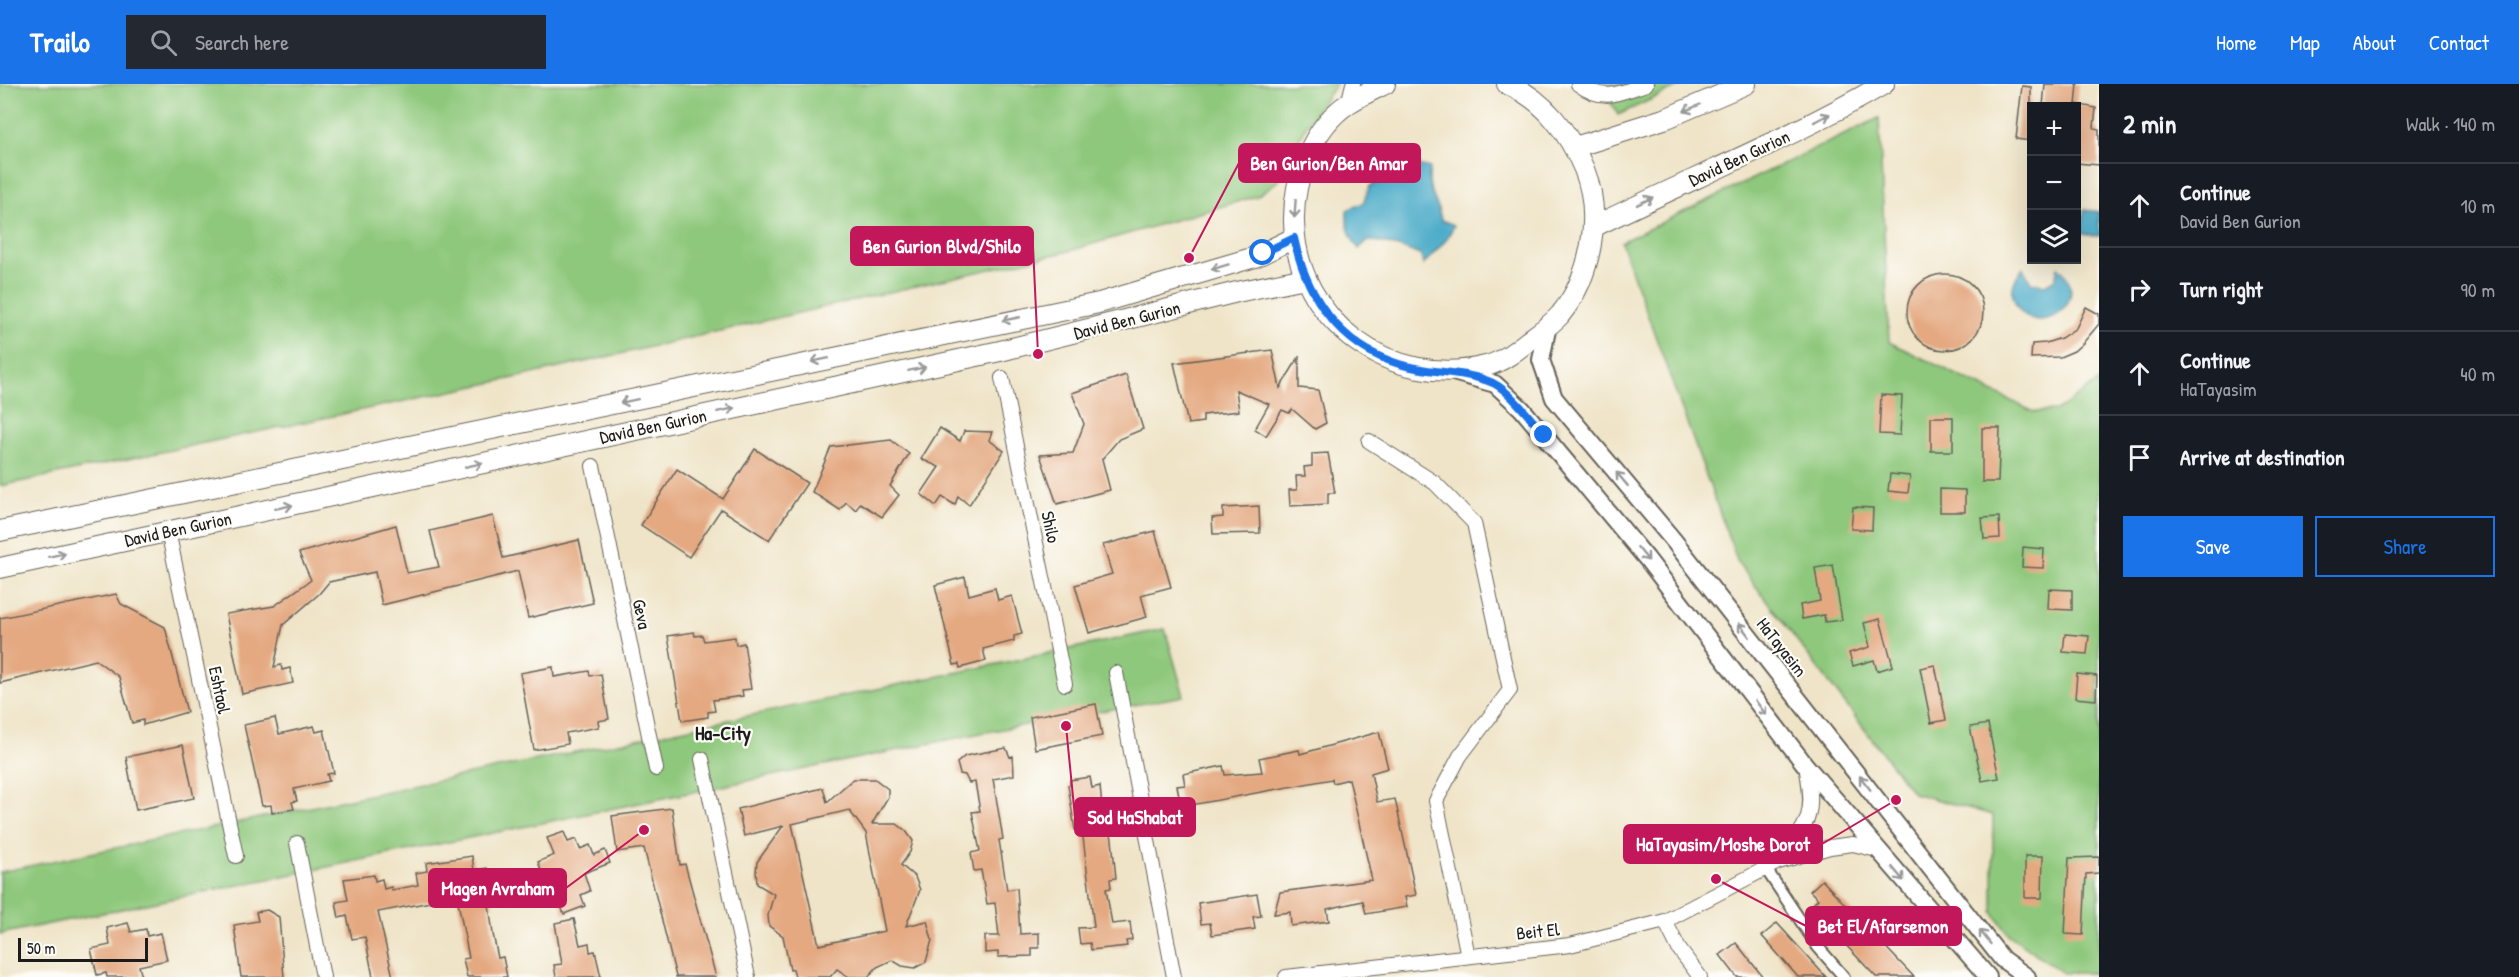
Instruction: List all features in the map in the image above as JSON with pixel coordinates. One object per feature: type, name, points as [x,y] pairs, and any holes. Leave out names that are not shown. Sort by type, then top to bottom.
[{"type":"main road","points":[[1385,84],[1348,104],[1327,124],[1316,142],[1299,178],[1294,208],[1294,238],[1305,278],[1328,318],[1349,338],[1373,354],[1400,364],[1453,372],[1488,366],[1514,352],[1548,325],[1559,316],[1575,292],[1587,263],[1593,227],[1592,203],[1586,175],[1575,147],[1558,123],[1538,102],[1507,84]]},
{"type":"main road","points":[[1575,147],[1667,118],[1746,84]]},
{"type":"main road","name":"David Ben Gurion","points":[[1593,227],[1757,150],[1884,84]]},
{"type":"main road","name":"David Ben Gurion","points":[[0,531],[1099,303],[1255,257],[1294,238]]},
{"type":"main road","name":"David Ben Gurion","points":[[0,568],[988,354],[1237,292],[1305,278]]},
{"type":"street","points":[[1348,104],[1353,84]]},
{"type":"street","points":[[1578,84],[1592,94],[1607,96],[1646,84]]},
{"type":"street","name":"HaTayasim","points":[[1548,325],[1541,360],[1554,398],[1674,541],[2002,959],[2026,977]]},
{"type":"street","points":[[1453,372],[1495,384],[1522,409],[1647,559],[1806,766],[1988,977]]},
{"type":"street","name":"Shilo","points":[[1002,378],[1065,684]]},
{"type":"street","points":[[1369,441],[1435,483],[1474,523],[1510,690],[1460,756],[1436,801],[1468,956]]},
{"type":"street","name":"Geva","points":[[592,466],[656,769]]},
{"type":"street","name":"Eshtaol","points":[[168,531],[236,856]]},
{"type":"street","points":[[1116,673],[1174,977]]},
{"type":"street","points":[[702,759],[748,977]]},
{"type":"street","name":"Beit El","points":[[1772,865],[1804,828],[1812,798],[1806,766]]},
{"type":"street","points":[[297,843],[323,977]]},
{"type":"street","name":"Beit El","points":[[1286,977],[1570,945],[1665,921],[1772,865],[1842,845],[1853,844],[1877,850]]},
{"type":"street","points":[[1772,865],[1818,947],[1844,977]]},
{"type":"street","points":[[1665,921],[1679,949],[1700,977]]},
{"type":"green space","points":[[0,84],[1336,84],[1308,123],[1278,181],[1257,196],[1069,251],[528,375],[0,486]]},
{"type":"green space","points":[[1600,84],[1684,84],[1618,115]]},
{"type":"green space","points":[[1879,118],[1889,342],[2034,412],[2056,411],[2099,381],[2099,973],[2063,973],[2009,935],[1993,912],[1993,815],[1913,793],[1738,563],[1621,242]]},
{"type":"green space","points":[[1165,629],[1184,696],[981,733],[0,934],[0,872]]},
{"type":"water","points":[[1390,158],[1430,168],[1429,184],[1441,220],[1454,225],[1447,239],[1423,265],[1421,256],[1381,242],[1367,242],[1359,249],[1349,231],[1347,210],[1363,203],[1370,186],[1385,178]]},
{"type":"water","points":[[2084,210],[2099,212],[2099,236],[2081,233]]},
{"type":"water","points":[[2058,267],[2068,280],[2071,293],[2067,304],[2047,319],[2035,319],[2024,314],[2013,297],[2015,280],[2020,272],[2023,268],[2031,282],[2045,285],[2055,279]]},
{"type":"building","points":[[2045,84],[2078,84],[2076,102],[2043,102]]},
{"type":"building","points":[[2022,86],[2031,87],[2031,102],[2027,102],[2027,140],[2016,139]]},
{"type":"building","points":[[2081,105],[2096,108],[2094,128],[2099,129],[2099,165],[2081,163]]},
{"type":"building","points":[[1945,274],[1959,277],[1972,285],[1980,298],[1983,312],[1980,326],[1972,339],[1959,347],[1945,350],[1931,347],[1918,339],[1910,326],[1907,312],[1910,298],[1918,285],[1931,277]]},
{"type":"building","points":[[2086,307],[2099,314],[2099,324],[2083,343],[2074,351],[2060,357],[2031,358],[2032,344],[2046,343],[2061,338],[2076,328]]},
{"type":"building","points":[[1272,350],[1280,388],[1299,357],[1299,388],[1318,390],[1326,423],[1315,429],[1292,409],[1289,413],[1282,410],[1266,436],[1255,429],[1269,404],[1236,390],[1239,411],[1203,415],[1203,422],[1188,424],[1174,363]]},
{"type":"building","points":[[1126,375],[1143,429],[1119,439],[1102,459],[1110,490],[1057,504],[1040,455],[1073,453],[1084,424],[1072,393]]},
{"type":"building","points":[[1881,395],[1902,396],[1900,435],[1879,434]]},
{"type":"building","points":[[1931,417],[1953,417],[1953,451],[1931,451]]},
{"type":"building","points":[[940,428],[960,441],[964,431],[992,432],[989,440],[1004,451],[969,505],[958,496],[955,505],[942,497],[936,506],[921,494],[939,467],[921,459]]},
{"type":"building","points":[[1982,428],[2000,428],[1998,482],[1982,482]]},
{"type":"building","points":[[891,440],[909,454],[890,486],[899,495],[882,517],[860,503],[856,510],[846,502],[840,510],[812,492],[831,447]]},
{"type":"building","points":[[755,449],[807,483],[769,540],[721,509],[689,557],[641,525],[677,469],[723,499]]},
{"type":"building","points":[[1328,453],[1335,493],[1328,493],[1328,504],[1290,506],[1289,490],[1297,490],[1296,476],[1305,476],[1304,467],[1312,466],[1312,454]]},
{"type":"building","points":[[1890,474],[1910,476],[1908,493],[1888,491]]},
{"type":"building","points":[[1940,489],[1965,490],[1965,512],[1940,512]]},
{"type":"building","points":[[1259,506],[1260,533],[1213,534],[1212,518],[1223,517],[1223,508]]},
{"type":"building","points":[[1853,507],[1873,508],[1872,530],[1851,529]]},
{"type":"building","points":[[493,516],[503,558],[579,540],[593,603],[528,618],[518,571],[382,605],[375,572],[329,582],[319,594],[283,625],[274,667],[281,665],[282,670],[290,668],[293,683],[242,694],[226,614],[274,606],[311,580],[299,553],[396,525],[407,573],[439,567],[430,531]]},
{"type":"building","points":[[1999,517],[2000,538],[1984,539],[1982,518]]},
{"type":"building","points":[[1155,531],[1171,587],[1141,595],[1147,617],[1089,633],[1075,585],[1112,574],[1103,545]]},
{"type":"building","points":[[2023,547],[2044,549],[2043,568],[2022,567]]},
{"type":"building","points":[[1833,565],[1842,620],[1825,622],[1824,615],[1802,619],[1800,605],[1820,601],[1815,568]]},
{"type":"building","points":[[965,577],[969,595],[995,588],[998,600],[1012,596],[1022,634],[1014,636],[1014,641],[983,649],[986,661],[960,668],[959,664],[954,665],[935,585]]},
{"type":"building","points":[[2049,589],[2072,590],[2072,610],[2048,609]]},
{"type":"building","points":[[116,594],[121,604],[165,627],[187,712],[143,725],[143,720],[132,723],[119,677],[96,660],[0,683],[0,618]]},
{"type":"building","points":[[1880,619],[1893,666],[1877,671],[1874,660],[1853,666],[1849,653],[1870,647],[1864,623]]},
{"type":"building","points":[[694,632],[695,636],[702,635],[704,641],[735,637],[736,645],[744,643],[751,689],[742,690],[743,696],[713,700],[715,711],[708,712],[708,717],[682,721],[668,636]]},
{"type":"building","points":[[2065,634],[2089,636],[2087,654],[2063,652]]},
{"type":"building","points":[[1935,665],[1946,720],[1931,723],[1920,668]]},
{"type":"building","points":[[553,667],[554,677],[589,671],[590,676],[601,674],[609,719],[598,721],[599,727],[566,733],[568,744],[534,750],[520,673]]},
{"type":"building","points":[[2077,674],[2097,676],[2096,700],[2075,698]]},
{"type":"building","points":[[1096,704],[1102,736],[1035,749],[1030,717]]},
{"type":"building","points":[[275,718],[279,734],[314,726],[316,732],[324,730],[334,773],[327,774],[329,781],[294,789],[297,801],[292,802],[294,809],[272,813],[271,805],[262,806],[244,725]]},
{"type":"building","points":[[1988,724],[1999,778],[1982,781],[1970,727]]},
{"type":"building","points":[[1379,732],[1388,768],[1371,773],[1377,802],[1395,799],[1416,895],[1405,897],[1407,907],[1366,914],[1363,901],[1327,909],[1329,921],[1291,926],[1290,912],[1274,914],[1280,892],[1372,880],[1349,779],[1333,783],[1332,779],[1181,807],[1177,786],[1185,785],[1183,774],[1223,766],[1225,775],[1262,772],[1259,758],[1299,750],[1300,754]]},
{"type":"building","points":[[183,745],[194,798],[136,810],[126,757]]},
{"type":"building","points":[[1006,748],[1010,757],[1013,756],[1014,775],[993,779],[1003,839],[999,840],[1007,890],[1017,888],[1020,934],[1039,933],[1039,948],[1032,948],[1032,956],[998,957],[998,952],[985,953],[985,936],[999,936],[995,903],[987,904],[981,870],[974,871],[971,853],[980,851],[972,812],[980,811],[975,782],[969,783],[965,775],[960,774],[957,763],[965,756]]},
{"type":"building","points":[[1090,777],[1092,788],[1100,786],[1104,828],[1110,827],[1112,840],[1116,878],[1110,879],[1111,888],[1106,889],[1112,924],[1130,922],[1132,940],[1126,941],[1127,946],[1091,950],[1090,943],[1080,944],[1078,928],[1094,927],[1082,829],[1075,830],[1068,785],[1070,785],[1070,780]]},
{"type":"building","points":[[853,779],[875,779],[888,789],[888,797],[872,824],[897,824],[913,841],[910,852],[901,865],[915,877],[920,890],[906,926],[927,921],[932,940],[926,962],[915,968],[902,966],[892,960],[877,967],[868,977],[849,977],[837,969],[830,977],[795,977],[793,969],[790,970],[783,936],[769,926],[768,915],[774,894],[757,884],[756,871],[757,862],[783,826],[744,836],[738,809],[823,788],[827,802]],"holes":[[[849,810],[866,833],[885,931],[819,945],[792,824]]]},
{"type":"building","points":[[672,808],[680,865],[685,864],[716,977],[676,977],[644,848],[617,852],[612,816]]},
{"type":"building","points":[[564,832],[568,842],[576,839],[580,849],[590,845],[594,855],[605,850],[610,863],[584,873],[590,891],[581,895],[585,906],[564,914],[551,881],[546,883],[538,862],[554,855],[547,838]]},
{"type":"building","points":[[472,856],[474,870],[487,868],[493,905],[489,905],[493,934],[498,958],[503,957],[507,977],[467,977],[463,959],[469,958],[457,897],[378,912],[393,977],[373,977],[365,937],[352,939],[347,916],[339,918],[336,902],[348,900],[344,879],[374,875],[375,881],[382,879],[384,889],[391,887],[392,890],[418,885],[416,873],[427,871],[426,863]]},
{"type":"building","points":[[2025,856],[2043,856],[2042,898],[2025,898]]},
{"type":"building","points":[[2099,857],[2099,873],[2086,874],[2083,935],[2065,934],[2069,858]]},
{"type":"building","points":[[1822,880],[1914,977],[1876,977],[1810,907],[1818,899],[1810,891]]},
{"type":"building","points":[[1257,894],[1261,916],[1253,917],[1255,929],[1212,935],[1210,923],[1201,924],[1198,903]]},
{"type":"building","points":[[267,910],[279,917],[284,977],[241,977],[234,925],[258,921],[256,912]]},
{"type":"building","points":[[574,919],[580,945],[589,943],[590,952],[595,951],[601,977],[556,977],[554,965],[562,964],[555,923]]},
{"type":"building","points":[[128,923],[131,932],[146,929],[147,936],[161,933],[167,960],[139,966],[142,977],[107,977],[106,973],[97,975],[91,949],[110,945],[107,928]]},
{"type":"building","points":[[1777,923],[1826,977],[1798,977],[1762,936]]},
{"type":"building","points":[[1736,943],[1763,977],[1737,977],[1720,955]]},
{"type":"place","name":"Ben Gurion/Ben Amar","points":[[1189,258]]},
{"type":"place","name":"Ben Gurion Blvd/Shilo","points":[[1038,354]]},
{"type":"place","name":"Sod HaShabat","points":[[1066,726]]},
{"type":"place","name":"HaTayasim/Moshe Dorot","points":[[1896,800]]},
{"type":"place","name":"Magen Avraham","points":[[644,830]]},
{"type":"place","name":"Bet El/Afarsemon","points":[[1716,879]]},
{"type":"district","name":"Ha-City","points":[[723,732]]},
{"type":"route","points":[[1263,253],[1294,238],[1300,265],[1311,292],[1328,318],[1349,338],[1373,354],[1400,364],[1453,372],[1495,384],[1522,409],[1544,435]]}]
